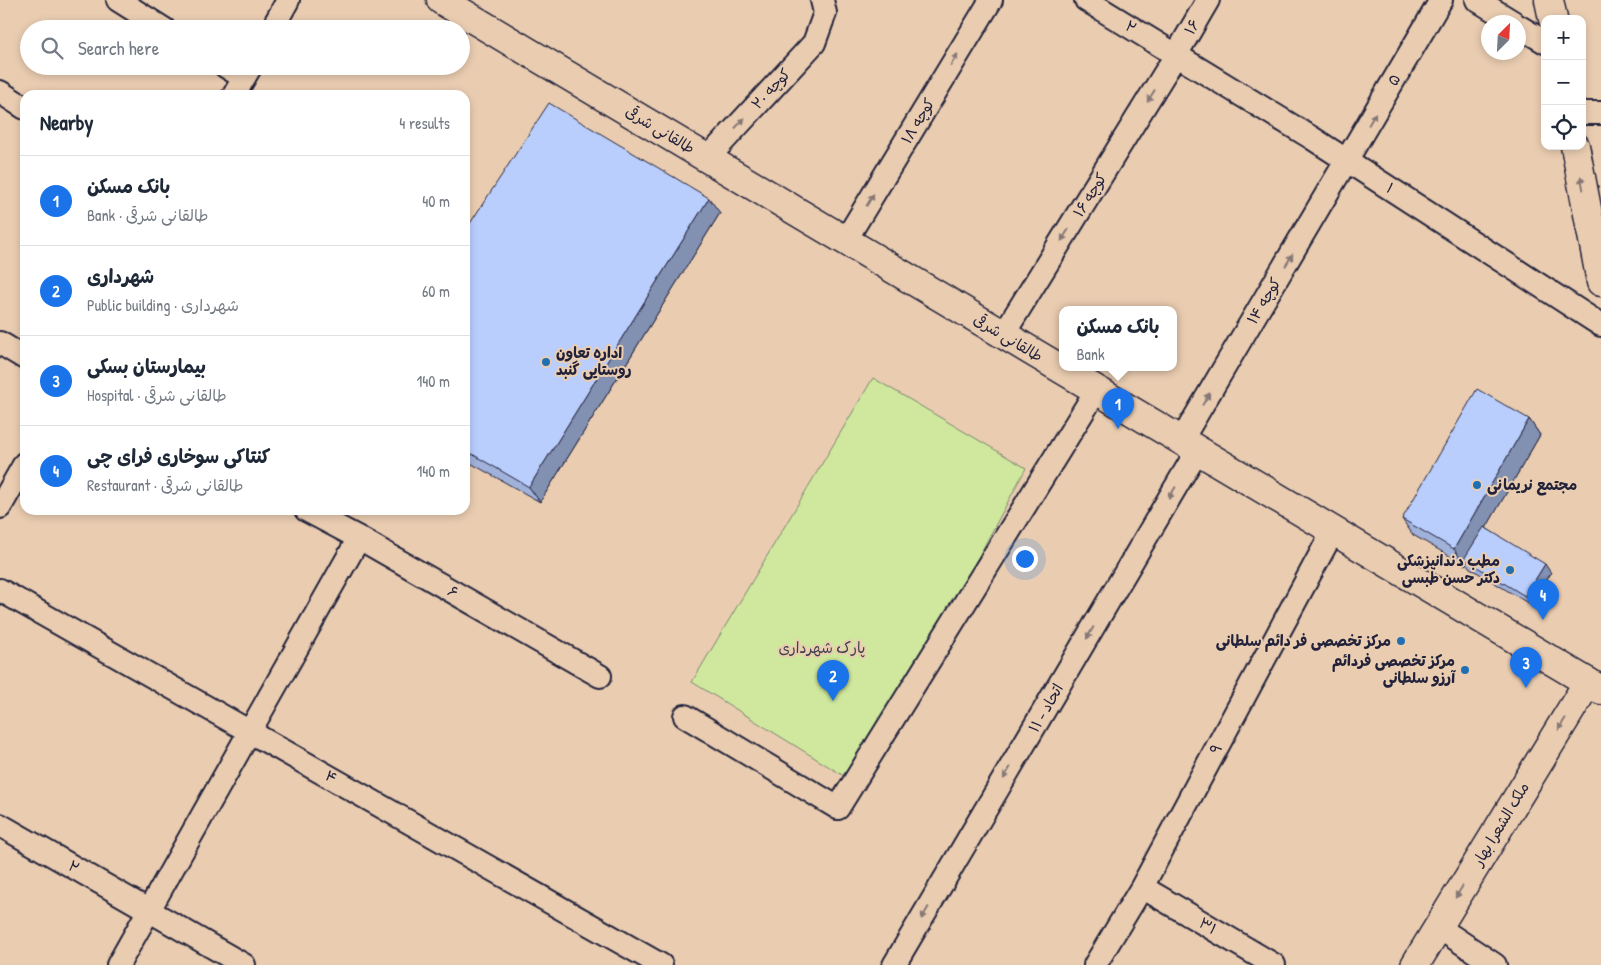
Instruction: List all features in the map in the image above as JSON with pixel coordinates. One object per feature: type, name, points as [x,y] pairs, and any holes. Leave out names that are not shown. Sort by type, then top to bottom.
[{"type":"main road","name":"طالقانی شرقی","points":[[441,0],[1059,368]]},
{"type":"main road","points":[[1549,0],[1551,15]]},
{"type":"main road","points":[[1576,150],[1601,282]]},
{"type":"main road","name":"طالقانی شرقی","points":[[1063,371],[1594,686]]},
{"type":"main road","name":"ملک الشعرا بهار","points":[[1415,965],[1594,686]]},
{"type":"street","points":[[118,0],[150,20]]},
{"type":"street","points":[[277,20],[288,0]]},
{"type":"street","name":"کوچه ۱۸","points":[[845,241],[990,0]]},
{"type":"street","name":"۲","points":[[1086,0],[1176,55]]},
{"type":"street","name":"۱۶","points":[[1176,55],[1208,0]]},
{"type":"street","name":"۵","points":[[1348,161],[1441,0]]},
{"type":"street","points":[[1477,0],[1502,15]]},
{"type":"street","name":"کوچه ۲۰","points":[[707,159],[814,43],[824,7]]},
{"type":"street","points":[[1526,31],[1541,40]]},
{"type":"street","name":"۱","points":[[1176,55],[1348,161],[1601,325]]},
{"type":"street","name":"کوچه ۱۶","points":[[1004,335],[1176,55]]},
{"type":"street","points":[[0,92],[20,105]]},
{"type":"street","points":[[1586,113],[1601,113]]},
{"type":"street","name":"کوچه ۱۴","points":[[1189,446],[1348,161]]},
{"type":"street","points":[[0,343],[20,355]]},
{"type":"street","points":[[685,716],[838,808],[1096,391]]},
{"type":"street","name":"اتحاد - ۱۱","points":[[894,965],[1189,446]]},
{"type":"street","points":[[0,506],[20,472]]},
{"type":"street","name":"۶","points":[[315,515],[600,676]]},
{"type":"street","name":"۹","points":[[1095,965],[1142,887],[1333,531]]},
{"type":"street","points":[[118,965],[359,538]]},
{"type":"street","name":"۴","points":[[0,590],[661,965]]},
{"type":"street","name":"۲","points":[[0,824],[148,910]]},
{"type":"street","name":"۳۱","points":[[1142,887],[1274,965]]},
{"type":"street","points":[[148,910],[244,965]]},
{"type":"street","points":[[1438,927],[1495,965]]},
{"type":"green space","name":"پارک شهرداری","points":[[873,378],[1026,468],[857,784],[692,682]]},
{"type":"building","name":"اداره تعاون روستایی گنبد","points":[[549,103],[709,198],[529,487],[470,453],[470,223]]},
{"type":"building","name":"مجتمع نریمانی","points":[[1477,389],[1529,419],[1454,549],[1402,519]]},
{"type":"building","name":"مطب دندانپزشکی دکتر حسن طبسی","points":[[1484,527],[1545,564],[1525,596],[1464,559]]},
{"type":"place","name":"اداره تعاون روستایی گنبد","points":[[546,362]]},
{"type":"place","name":"بانک مسکن","points":[[1118,429]]},
{"type":"place","name":"مجتمع نریمانی","points":[[1477,485]]},
{"type":"place","name":"مطب دندانپزشکی دکتر حسن طبسی","points":[[1510,570]]},
{"type":"place","name":"کنتاکی سوخاری فرای چی","points":[[1543,620]]},
{"type":"place","name":"مرکز تخصصی فر دائم سلطانی","points":[[1401,641]]},
{"type":"place","name":"مرکز تخصصی فردائم آرزو سلطانی","points":[[1465,670]]},
{"type":"place","name":"بیمارستان بسکی","points":[[1526,688]]},
{"type":"place","name":"شهرداری","points":[[833,701]]}]
